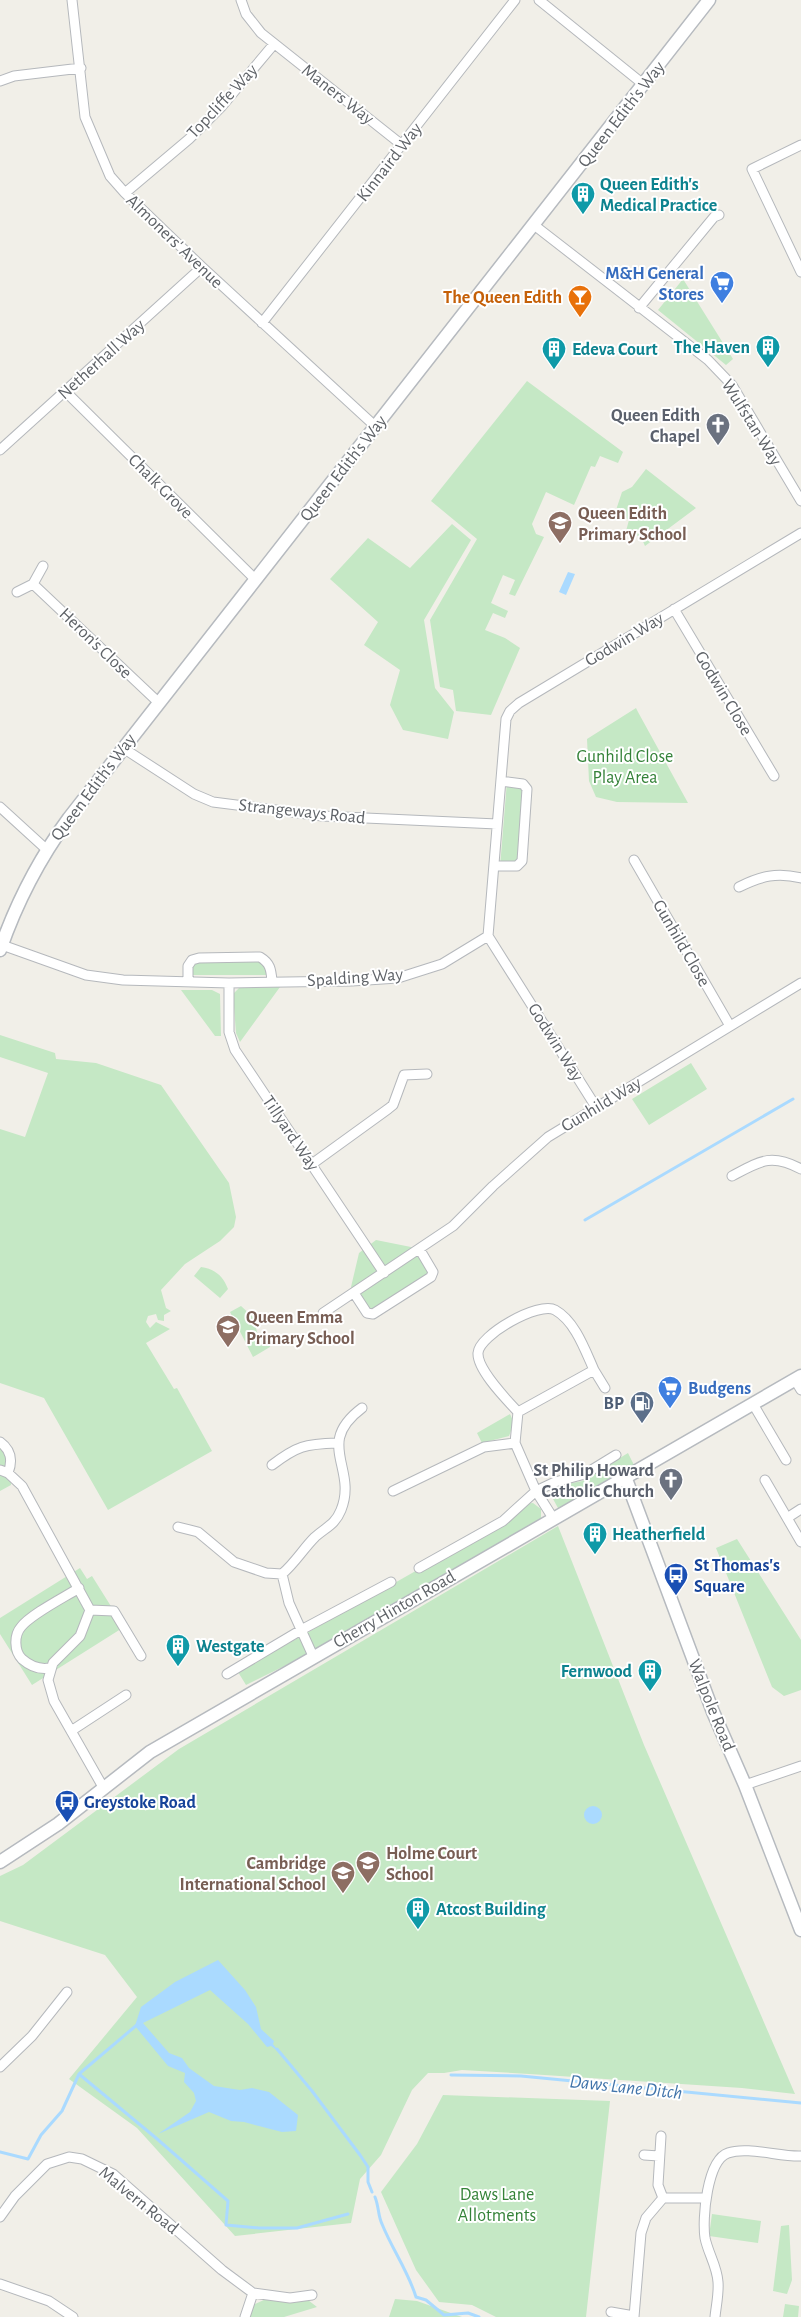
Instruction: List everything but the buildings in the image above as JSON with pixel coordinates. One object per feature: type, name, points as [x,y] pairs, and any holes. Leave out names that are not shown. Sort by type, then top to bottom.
[{"type":"street","name":"Almoners' Avenue","points":[[72,0],[85,117],[110,176],[125,193],[202,267],[376,427]]},
{"type":"street","points":[[241,0],[246,14],[253,24],[274,44]]},
{"type":"street","name":"Kinnaird Way","points":[[262,323],[516,0]]},
{"type":"street","points":[[539,0],[643,84]]},
{"type":"street","name":"Queen Edith's Way","points":[[1,947],[22,893],[46,849],[158,702],[256,580],[709,0]]},
{"type":"street","name":"Maners Way","points":[[274,44],[402,145]]},
{"type":"street","name":"Topcliffe Way","points":[[125,193],[189,138],[222,106],[274,44]]},
{"type":"street","points":[[0,81],[14,76],[81,68]]},
{"type":"street","points":[[801,144],[752,169],[801,272]]},
{"type":"street","points":[[639,308],[714,217],[719,215]]},
{"type":"street","name":"Wulfstan Way","points":[[534,225],[708,360],[732,385],[801,501]]},
{"type":"street","name":"Netherhall Way","points":[[0,450],[202,267]]},
{"type":"street","name":"Chalk Grove","points":[[66,392],[256,580]]},
{"type":"street","name":"Wulfstan Way","points":[[791,485],[801,480]]},
{"type":"street","name":"Godwin Way","points":[[596,1107],[488,936],[506,718],[510,711],[519,704],[801,532]]},
{"type":"street","points":[[17,592],[33,584],[43,566]]},
{"type":"street","name":"Heron's Close","points":[[33,584],[158,702]]},
{"type":"street","name":"Godwin Close","points":[[674,609],[774,776]]},
{"type":"street","name":"Strangeways Road","points":[[123,748],[194,794],[214,802],[322,816],[497,824]]},
{"type":"street","points":[[494,866],[517,866],[522,861],[527,789],[523,784],[501,781]]},
{"type":"street","points":[[0,807],[46,849]]},
{"type":"street","name":"Gunhild Close","points":[[634,860],[730,1026]]},
{"type":"street","points":[[739,888],[771,874],[786,874],[801,878]]},
{"type":"street","name":"Spalding Way","points":[[1,947],[86,975],[123,980],[188,980],[229,983],[352,981],[398,978],[442,964],[488,936]]},
{"type":"street","points":[[188,980],[188,966],[192,960],[199,958],[260,957],[267,961],[271,968],[272,981]]},
{"type":"street","name":"Tillyard Way","points":[[229,983],[229,1032],[235,1050],[384,1273]]},
{"type":"street","name":"Gunhild Way","points":[[324,1313],[453,1226],[499,1180],[548,1137],[801,983]]},
{"type":"street","points":[[312,1164],[393,1105],[404,1075],[412,1073],[427,1074]]},
{"type":"street","points":[[732,1176],[756,1162],[774,1159],[801,1170]]},
{"type":"street","points":[[354,1293],[367,1313],[373,1314],[431,1277],[433,1272],[420,1250]]},
{"type":"street","points":[[553,1518],[536,1491],[516,1443],[518,1412],[486,1372],[478,1354],[480,1346],[488,1336],[532,1310],[545,1307],[553,1309],[564,1315],[605,1388]]},
{"type":"street","points":[[518,1412],[594,1370]]},
{"type":"street","name":"Cherry Hinton Road","points":[[0,1862],[58,1824],[150,1752],[553,1518],[626,1479],[753,1404],[799,1382]]},
{"type":"street","points":[[753,1404],[786,1460]]},
{"type":"street","points":[[178,1527],[198,1532],[234,1562],[266,1572],[282,1574],[294,1564],[316,1536],[332,1526],[341,1510],[344,1489],[343,1468],[337,1443],[340,1431],[350,1417],[362,1408]]},
{"type":"street","points":[[0,1442],[7,1447],[11,1458],[4,1471],[22,1486],[90,1610],[80,1636],[60,1653],[50,1668],[48,1680],[51,1692],[71,1731],[103,1787]]},
{"type":"street","points":[[272,1465],[289,1452],[307,1444],[337,1443]]},
{"type":"street","points":[[393,1491],[484,1447],[516,1443]]},
{"type":"street","name":"Cherry Hinton Road","points":[[419,1568],[503,1521],[536,1491],[555,1482],[585,1474],[616,1455]]},
{"type":"street","name":"Walpole Road","points":[[626,1479],[715,1717],[745,1785],[801,1930]]},
{"type":"street","points":[[765,1480],[801,1542]]},
{"type":"street","points":[[787,1518],[801,1509]]},
{"type":"street","points":[[282,1574],[289,1603],[313,1656]]},
{"type":"street","points":[[227,1674],[301,1630],[390,1582]]},
{"type":"street","points":[[50,1668],[44,1670],[31,1666],[20,1657],[16,1639],[20,1627],[79,1588]]},
{"type":"street","points":[[90,1610],[114,1611],[141,1656]]},
{"type":"street","points":[[71,1731],[126,1695]]},
{"type":"street","points":[[745,1785],[801,1766]]},
{"type":"street","points":[[0,2067],[32,2036],[67,1992]]},
{"type":"street","points":[[661,2136],[658,2185],[663,2198]]},
{"type":"street","points":[[715,2317],[718,2284],[716,2267],[705,2237],[706,2198],[714,2166],[726,2153],[737,2151],[801,2156]]},
{"type":"street","points":[[644,2155],[659,2156]]},
{"type":"street","name":"Malvern Road","points":[[0,2217],[39,2170],[59,2159],[82,2159],[104,2168],[112,2174],[222,2270],[253,2293],[290,2298],[312,2295]]},
{"type":"street","points":[[610,2312],[634,2316],[641,2233],[646,2218],[663,2198],[706,2198]]},
{"type":"street","points":[[0,2284],[49,2301],[73,2317]]},
{"type":"street","points":[[245,2317],[253,2293]]},
{"type":"green space","points":[[683,279],[733,359],[726,365],[658,310]]},
{"type":"green space","points":[[527,381],[623,452],[618,463],[600,456],[595,467],[591,466],[574,505],[546,492],[532,524],[536,534],[544,537],[515,596],[509,594],[515,580],[503,575],[491,603],[508,611],[505,618],[493,613],[485,630],[505,638],[520,648],[491,715],[456,711],[453,690],[440,687],[430,620],[477,539],[431,501]]},
{"type":"green space","points":[[646,469],[696,508],[645,546],[641,537],[626,531],[629,520],[618,514],[616,510],[622,492],[632,487]]},
{"type":"green space","points":[[452,524],[471,540],[424,620],[435,688],[454,712],[448,739],[403,730],[390,705],[400,670],[364,645],[378,622],[330,579],[368,538],[410,568]]},
{"type":"green space","name":"Gunhild Close Play Area","points":[[636,708],[688,803],[617,802],[596,797],[589,781],[587,739]]},
{"type":"green space","points":[[507,781],[523,784],[522,860],[500,867]]},
{"type":"green space","points":[[254,960],[266,964],[267,975],[192,975],[193,964],[200,961]]},
{"type":"green space","points":[[280,987],[240,1042],[236,1033],[233,994],[239,988]]},
{"type":"green space","points":[[181,990],[212,990],[220,994],[221,1036],[215,1036]]},
{"type":"green space","points":[[0,1035],[55,1053],[56,1059],[96,1063],[161,1085],[229,1183],[236,1217],[234,1227],[220,1241],[185,1264],[161,1290],[166,1308],[171,1311],[164,1315],[164,1321],[158,1320],[156,1314],[148,1316],[146,1322],[150,1328],[156,1322],[170,1329],[146,1343],[174,1389],[177,1388],[212,1451],[108,1510],[44,1398],[0,1383],[0,1129],[25,1137],[48,1073],[0,1057]]},
{"type":"green space","points":[[691,1063],[707,1089],[649,1125],[632,1099]]},
{"type":"green space","points":[[376,1240],[416,1248],[433,1271],[367,1313],[351,1287],[359,1253]]},
{"type":"green space","points":[[201,1267],[214,1271],[224,1280],[228,1289],[220,1298],[194,1276]]},
{"type":"green space","points":[[241,1306],[253,1317],[259,1339],[269,1339],[270,1347],[253,1357],[230,1312]]},
{"type":"green space","points":[[510,1414],[514,1423],[509,1436],[482,1443],[477,1433]]},
{"type":"green space","points":[[0,1445],[10,1460],[11,1485],[0,1491]]},
{"type":"green space","points":[[628,1453],[635,1467],[559,1510],[552,1497],[557,1486],[582,1481]]},
{"type":"green space","points":[[533,1503],[541,1509],[541,1519],[319,1649],[246,1685],[238,1672],[514,1515],[523,1504]]},
{"type":"green space","points":[[558,1526],[644,1745],[795,2094],[742,2088],[462,2070],[428,2073],[412,2090],[381,2155],[360,2179],[351,2223],[235,2236],[137,2128],[69,2079],[137,1997],[105,1955],[0,1921],[0,1876],[23,1865],[179,1749]]},
{"type":"green space","points":[[737,1539],[801,1640],[801,1690],[784,1696],[772,1687],[716,1548]]},
{"type":"green space","points":[[80,1568],[87,1579],[92,1576],[124,1627],[32,1685],[0,1634],[0,1618]]},
{"type":"green space","name":"Daws Lane Allotments","points":[[443,2095],[610,2101],[586,2317],[496,2317],[472,2305],[439,2302],[416,2270],[381,2192],[417,2144]]},
{"type":"green space","points":[[712,2214],[761,2221],[758,2243],[709,2236]]},
{"type":"green space","points":[[789,2225],[792,2280],[787,2294],[773,2291],[781,2226]]},
{"type":"green space","points":[[266,2299],[308,2300],[317,2307],[284,2317],[250,2317],[253,2305]]},
{"type":"green space","points":[[395,2299],[417,2301],[462,2317],[389,2317]]},
{"type":"green space","points":[[785,2304],[799,2306],[798,2317],[783,2317]]},
{"type":"water","points":[[568,572],[575,574],[566,595],[559,592]]},
{"type":"water","points":[[593,1806],[601,1811],[602,1815],[597,1823],[593,1824],[585,1819],[584,1815],[589,1807]]},
{"type":"water","points":[[218,1960],[245,1990],[256,2007],[261,2029],[274,2041],[273,2044],[279,2052],[271,2046],[267,2047],[248,2024],[210,1990],[143,2023],[169,2053],[182,2058],[189,2068],[214,2086],[240,2090],[252,2088],[269,2092],[298,2115],[296,2131],[282,2132],[244,2122],[231,2121],[209,2112],[158,2134],[190,2112],[196,2101],[194,2093],[184,2082],[185,2073],[168,2066],[135,2026],[141,2007],[175,1982]]},
{"type":"waterway","points":[[585,1220],[793,1099]]},
{"type":"waterway","points":[[0,2152],[28,2159],[41,2135],[62,2111],[79,2074],[138,2024]]},
{"type":"waterway","points":[[277,2049],[312,2091],[368,2167],[368,2182],[372,2192]]},
{"type":"waterway","points":[[79,2074],[228,2201],[226,2225],[259,2228],[297,2228],[348,2214]]},
{"type":"waterway","name":"Daws Lane Ditch","points":[[451,2075],[521,2076],[801,2103]]},
{"type":"waterway","points":[[375,2197],[381,2221],[409,2278],[416,2297],[426,2300],[444,2315],[468,2313],[479,2317]]},
{"type":"place","name":"Queen Edith's Medical Practice","points":[[583,215]]},
{"type":"place","name":"M&H General Stores","points":[[722,304]]},
{"type":"place","name":"The Queen Edith","points":[[580,318]]},
{"type":"place","name":"The Haven","points":[[768,368]]},
{"type":"place","name":"Edeva Court","points":[[554,370]]},
{"type":"place","name":"Queen Edith Chapel","points":[[718,446]]},
{"type":"place","name":"Queen Edith Primary School","points":[[560,544]]},
{"type":"place","name":"Queen Emma Primary School","points":[[228,1348]]},
{"type":"place","name":"Budgens","points":[[670,1409]]},
{"type":"place","name":"BP","points":[[642,1424]]},
{"type":"place","name":"St Philip Howard Catholic Church","points":[[671,1501]]},
{"type":"place","name":"Heatherfield","points":[[595,1555]]},
{"type":"place","name":"St Thomas's Square","points":[[676,1596]]},
{"type":"place","name":"Westgate","points":[[178,1667]]},
{"type":"place","name":"Fernwood","points":[[650,1692]]},
{"type":"place","name":"Greystoke Road","points":[[67,1823]]},
{"type":"place","name":"Holme Court School","points":[[368,1884]]},
{"type":"place","name":"Cambridge International School","points":[[343,1894]]},
{"type":"place","name":"Atcost Building","points":[[418,1930]]}]
